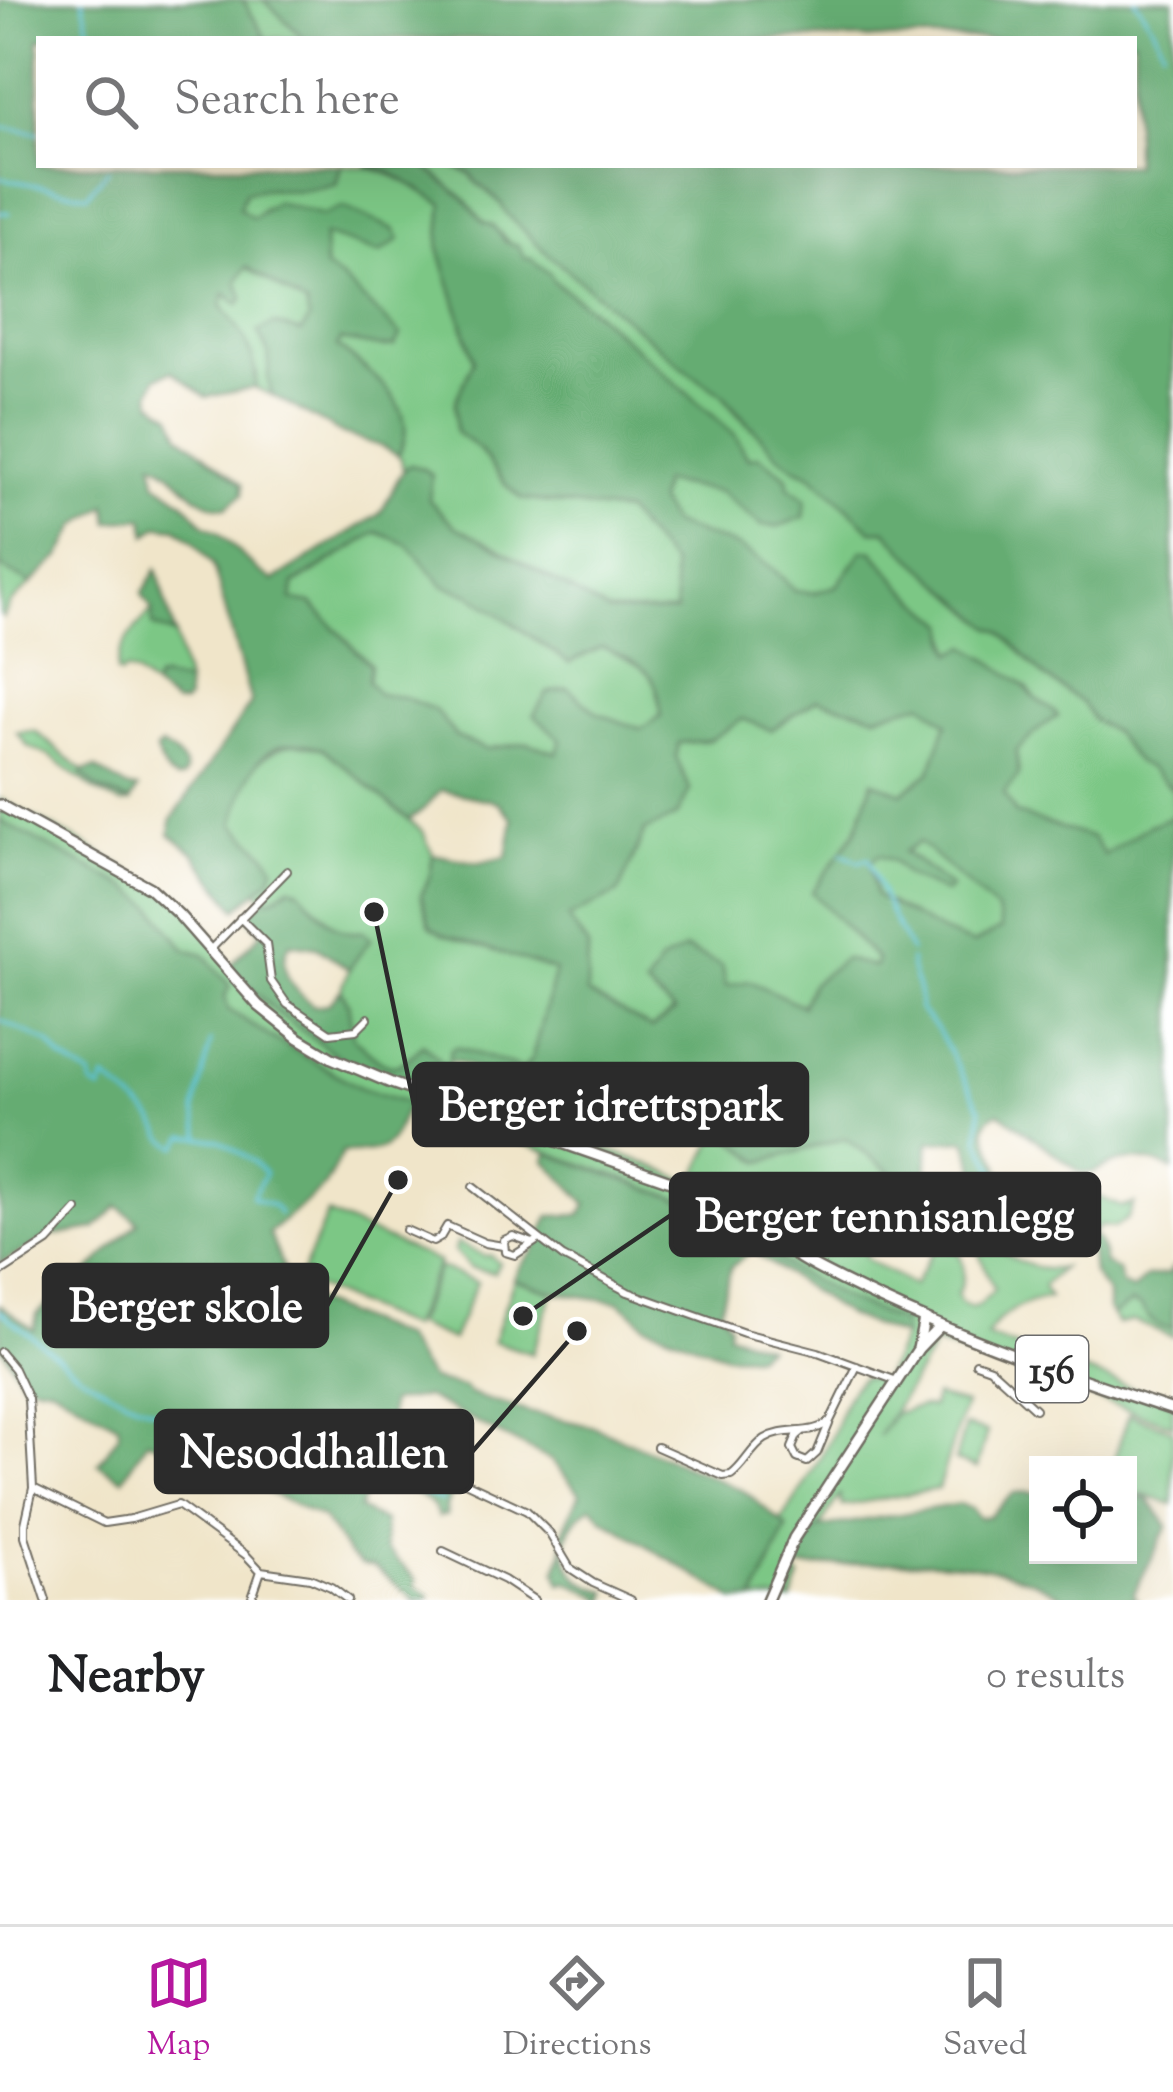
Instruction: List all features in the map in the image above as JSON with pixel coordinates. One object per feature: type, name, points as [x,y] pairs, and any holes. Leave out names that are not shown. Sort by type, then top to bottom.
[{"type":"main road","name":"156","points":[[0,805],[150,888],[267,1013],[332,1058],[679,1184],[807,1263],[932,1323],[1173,1410]]},
{"type":"main road","points":[[918,1349],[932,1323]]},
{"type":"main road","points":[[771,1598],[794,1538],[932,1323]]},
{"type":"street","points":[[209,951],[286,871]]},
{"type":"street","points":[[240,918],[264,941],[271,981],[295,1011],[330,1033],[356,1030],[368,1018]]},
{"type":"street","points":[[473,1187],[535,1241],[637,1296],[897,1381]]},
{"type":"street","points":[[0,1273],[48,1242],[77,1210]]},
{"type":"street","points":[[406,1230],[433,1242],[447,1226],[502,1246]]},
{"type":"street","points":[[513,1236],[535,1241],[515,1255],[502,1246],[513,1236]]},
{"type":"street","points":[[0,1352],[28,1399],[33,1488],[25,1536],[46,1600]]},
{"type":"street","points":[[976,1363],[989,1368],[1035,1409]]},
{"type":"street","points":[[803,1431],[792,1448],[797,1458],[807,1462],[817,1453],[857,1366]]},
{"type":"street","points":[[657,1447],[726,1476],[735,1473],[766,1438],[817,1430],[830,1421]]},
{"type":"street","points":[[389,1424],[465,1482],[527,1511],[549,1533],[570,1568],[631,1600]]},
{"type":"street","points":[[33,1488],[104,1523],[178,1505],[258,1565],[261,1571],[251,1600]]},
{"type":"street","points":[[443,1551],[534,1600]]},
{"type":"street","points":[[261,1571],[310,1578],[348,1600]]},
{"type":"green space","points":[[0,0],[243,0],[264,36],[36,36],[36,168],[340,168],[336,184],[245,192],[239,208],[253,218],[276,202],[323,215],[343,207],[394,229],[400,239],[380,253],[324,235],[325,268],[401,335],[394,346],[341,340],[337,346],[390,393],[405,422],[405,438],[398,455],[343,434],[272,395],[269,355],[258,332],[273,324],[302,332],[309,319],[306,305],[247,267],[237,281],[243,298],[239,305],[225,294],[221,305],[251,353],[255,388],[206,397],[172,371],[157,377],[151,393],[153,402],[172,415],[181,435],[242,484],[242,495],[227,507],[215,506],[153,462],[156,482],[273,581],[379,514],[405,469],[410,465],[422,468],[432,475],[429,500],[456,527],[608,612],[676,612],[672,565],[625,512],[522,499],[478,448],[456,432],[455,402],[474,360],[439,248],[443,204],[394,174],[375,168],[427,168],[506,242],[518,245],[524,258],[549,273],[734,434],[748,458],[759,456],[788,477],[789,487],[806,500],[804,517],[777,527],[761,525],[720,492],[662,482],[658,502],[672,524],[739,547],[795,590],[813,593],[837,586],[863,550],[873,551],[904,588],[948,625],[953,653],[967,646],[974,650],[1058,716],[1016,751],[1019,775],[1004,793],[1016,814],[1093,838],[1104,855],[1173,816],[1173,1170],[1134,1160],[1080,1172],[999,1112],[989,1118],[986,1134],[998,1163],[999,1187],[960,1203],[911,1184],[846,1138],[761,1162],[731,1138],[648,1104],[590,1070],[584,1070],[551,1103],[449,1062],[450,1050],[456,1047],[523,1069],[532,1058],[555,971],[443,934],[430,926],[421,895],[433,854],[479,863],[507,857],[513,819],[498,802],[441,790],[409,820],[324,749],[285,745],[271,750],[251,773],[234,824],[274,866],[271,878],[236,909],[194,853],[170,834],[171,821],[251,703],[213,565],[177,528],[159,526],[147,535],[144,518],[110,522],[107,505],[78,525],[61,556],[31,584],[0,566]],"holes":[[[377,532],[407,544],[443,585],[472,595],[569,663],[602,647],[637,664],[652,678],[661,716],[641,729],[597,713],[568,688],[547,693],[534,715],[561,740],[557,753],[528,743],[486,749],[456,737],[435,710],[403,697],[378,694],[368,681],[370,665],[311,603],[292,600],[294,584]],[[817,699],[876,715],[923,703],[947,723],[930,772],[902,793],[873,781],[856,831],[812,892],[877,960],[875,967],[844,959],[811,984],[802,1006],[750,981],[726,986],[722,965],[685,949],[659,963],[646,987],[675,1012],[651,1028],[587,994],[588,947],[568,918],[618,893],[645,831],[677,816],[690,790],[676,757],[679,743],[710,740],[743,719],[771,730]],[[919,842],[997,911],[1001,929],[973,944],[876,896],[870,863],[879,855],[906,875],[945,893],[951,888],[904,852]],[[966,1140],[978,1176],[943,1183],[927,1170],[929,1142]]]},
{"type":"green space","points":[[243,0],[264,0],[302,36],[264,36]]},
{"type":"green space","points":[[264,0],[1173,0],[1173,790],[1137,763],[1082,703],[1043,675],[1001,631],[886,530],[872,530],[811,474],[778,455],[721,393],[549,255],[471,174],[457,168],[1137,168],[1137,36],[302,36]]},
{"type":"green space","points":[[340,168],[365,168],[407,182],[443,204],[439,248],[474,360],[455,402],[456,432],[478,448],[522,499],[625,512],[672,565],[676,612],[608,612],[455,527],[429,500],[410,465],[403,470],[398,455],[404,422],[399,407],[377,379],[336,346],[341,340],[394,346],[343,280],[325,268],[324,234],[380,253],[323,215],[264,208],[253,219],[239,208],[245,192],[336,185]]},
{"type":"green space","points":[[427,168],[457,168],[471,174],[549,255],[721,393],[796,468],[811,474],[872,530],[886,530],[1001,631],[1043,675],[1083,703],[1093,720],[1113,732],[1173,790],[1173,816],[1104,855],[1016,814],[1004,793],[1016,751],[1057,717],[986,657],[953,653],[947,625],[904,588],[873,551],[863,551],[837,586],[813,593],[795,590],[739,547],[671,524],[658,502],[662,482],[720,492],[762,525],[748,458],[734,434],[592,310],[524,258]]},
{"type":"green space","points":[[246,267],[307,305],[310,320],[302,332],[273,324],[272,395],[255,388],[257,374],[221,306],[225,294],[238,304],[243,299],[237,281]]},
{"type":"green space","points":[[377,532],[408,544],[443,585],[472,595],[569,663],[602,647],[638,665],[657,688],[661,716],[641,729],[597,713],[561,740],[557,754],[528,743],[486,749],[456,737],[435,710],[403,697],[378,695],[368,681],[370,664],[311,603],[291,601],[294,585]]},
{"type":"green space","points":[[0,566],[31,584],[3,618],[0,615]]},
{"type":"green space","points":[[157,569],[175,635],[153,626],[152,610],[142,594]]},
{"type":"green space","points":[[152,610],[153,626],[175,635],[186,683],[162,678],[153,688],[136,674],[117,672],[124,646]]},
{"type":"green space","points":[[162,678],[186,683],[184,704],[175,705],[153,688]]},
{"type":"green space","points":[[817,699],[876,715],[923,703],[947,723],[930,772],[902,794],[873,782],[856,831],[843,852],[846,928],[877,961],[875,968],[803,1006],[750,981],[726,986],[646,987],[675,1012],[651,1029],[586,993],[588,947],[567,918],[618,893],[645,831],[690,790],[676,757],[679,743],[710,740],[743,718],[771,730]]},
{"type":"green space","points":[[35,731],[100,790],[129,803],[97,792],[51,757],[28,746],[17,732]]},
{"type":"green space","points":[[294,743],[324,748],[423,832],[433,854],[421,895],[430,926],[556,970],[532,1058],[523,1069],[456,1047],[446,1067],[423,1044],[403,1062],[388,1065],[352,1038],[348,1003],[341,990],[353,961],[354,934],[341,932],[298,889],[290,886],[264,899],[257,890],[271,878],[274,866],[234,824],[258,763]]},
{"type":"green space","points":[[161,746],[184,765],[182,778],[169,775],[162,766],[156,750]]},
{"type":"green space","points":[[95,768],[138,789],[130,802],[100,790],[82,774]]},
{"type":"green space","points":[[0,799],[165,893],[179,895],[214,938],[234,973],[279,1014],[427,1089],[442,1085],[448,1096],[483,1110],[635,1159],[693,1183],[717,1133],[761,1162],[846,1138],[899,1179],[892,1187],[882,1185],[857,1237],[868,1243],[865,1258],[913,1286],[939,1241],[948,1244],[962,1262],[957,1294],[971,1308],[994,1290],[971,1233],[1027,1264],[1061,1268],[1043,1286],[1049,1298],[1013,1310],[987,1337],[1173,1402],[1173,1425],[936,1344],[878,1436],[895,1413],[932,1407],[935,1396],[965,1404],[938,1489],[842,1506],[840,1496],[793,1567],[800,1578],[792,1600],[754,1600],[787,1528],[780,1522],[820,1459],[851,1389],[863,1377],[883,1380],[903,1337],[902,1322],[847,1300],[795,1271],[725,1223],[626,1179],[361,1088],[270,1037],[228,1009],[229,986],[204,954],[185,949],[153,907],[130,889],[0,821]]},
{"type":"green space","points":[[0,821],[130,889],[153,907],[185,949],[204,954],[230,986],[225,996],[228,1009],[361,1088],[409,1103],[388,1144],[372,1151],[343,1152],[324,1187],[269,1233],[290,1285],[308,1299],[402,1338],[431,1380],[532,1413],[595,1427],[744,1491],[787,1527],[754,1600],[735,1600],[604,1519],[592,1506],[575,1521],[566,1551],[573,1571],[584,1582],[608,1592],[606,1600],[567,1581],[561,1584],[556,1571],[563,1531],[580,1493],[552,1461],[426,1397],[390,1402],[389,1424],[378,1457],[404,1477],[434,1467],[452,1490],[447,1515],[438,1517],[418,1494],[367,1482],[359,1509],[384,1522],[385,1549],[417,1580],[415,1586],[428,1598],[415,1600],[374,1567],[350,1557],[323,1519],[227,1472],[147,1440],[123,1479],[98,1464],[119,1434],[119,1425],[50,1386],[24,1383],[0,1345],[0,1305],[34,1330],[37,1314],[138,1222],[118,1206],[95,1229],[51,1236],[0,1264]]},
{"type":"green space","points":[[918,841],[997,911],[1001,929],[973,944],[876,896],[870,863],[879,854],[906,875],[950,887],[904,851]]},
{"type":"green space","points":[[291,886],[335,926],[363,931],[371,938],[349,969],[317,947],[290,943],[285,962],[293,986],[314,1006],[328,1004],[341,990],[348,1003],[353,1038],[388,1065],[403,1062],[423,1044],[446,1067],[442,1085],[427,1089],[342,1059],[279,1014],[234,973],[231,965],[262,932],[246,915],[264,899]]},
{"type":"green space","points":[[547,1153],[682,1200],[847,1300],[902,1322],[903,1337],[848,1316],[752,1251],[731,1267],[720,1309],[729,1324],[728,1333],[767,1346],[755,1356],[725,1355],[646,1325],[620,1302],[553,1292],[514,1279],[550,1216],[581,1215],[587,1204],[545,1160]]},
{"type":"green space","points":[[1069,1192],[1090,1193],[1122,1207],[1134,1204],[1128,1218],[1114,1228],[1100,1226],[1093,1233],[1050,1215]]},
{"type":"green space","points":[[327,1214],[439,1262],[410,1328],[299,1280]]},
{"type":"green space","points":[[1050,1215],[1095,1237],[1105,1264],[1118,1270],[1122,1285],[1133,1290],[1146,1277],[1167,1274],[1173,1267],[1173,1328],[1158,1325],[1141,1306],[1131,1303],[1112,1316],[1108,1295],[1093,1274],[1091,1251],[1084,1244],[1065,1248],[1052,1233]]},
{"type":"green space","points":[[457,1243],[490,1255],[499,1263],[494,1273],[470,1268],[454,1251]]},
{"type":"green space","points":[[439,1267],[477,1282],[452,1340],[415,1325]]},
{"type":"green space","points":[[514,1279],[553,1292],[532,1354],[493,1341]]},
{"type":"green space","points":[[1130,1303],[1141,1306],[1158,1325],[1173,1328],[1173,1337],[1134,1321],[1118,1324],[1112,1316]]},
{"type":"green space","points":[[1129,1414],[1173,1430],[1173,1504],[1137,1494],[1137,1456],[1115,1456]]},
{"type":"green space","points":[[965,1426],[987,1432],[977,1468],[955,1461]]},
{"type":"green space","points":[[1029,1492],[1029,1564],[1137,1564],[1137,1498],[1148,1499],[1168,1526],[1133,1595],[1137,1600],[1063,1600],[1032,1581],[966,1565],[896,1562],[793,1568],[817,1528],[959,1504],[979,1518],[989,1516],[1014,1493]]},
{"type":"waterway","points":[[83,0],[90,36]]},
{"type":"waterway","points":[[1135,0],[1163,49]]},
{"type":"waterway","points":[[0,126],[36,132]]},
{"type":"waterway","points":[[0,178],[87,195],[108,170]]},
{"type":"waterway","points":[[0,212],[9,213]]},
{"type":"waterway","points":[[841,853],[860,862],[868,858],[911,952]]},
{"type":"waterway","points":[[910,960],[919,1009],[937,1030],[981,1109],[979,1139],[998,1176],[994,1188],[973,1204]]},
{"type":"waterway","points":[[0,1020],[49,1043],[101,1091],[105,1078],[178,1147],[185,1136],[219,1140],[253,1161],[265,1174],[252,1197],[274,1206],[280,1214]]},
{"type":"waterway","points":[[201,1138],[195,1112],[211,1041]]},
{"type":"waterway","points":[[0,1311],[80,1374],[224,1440],[247,1458],[361,1487],[382,1485],[443,1501]]},
{"type":"place","name":"Berger idrettspark","points":[[374,912]]},
{"type":"place","name":"Berger skole","points":[[398,1180]]},
{"type":"place","name":"Berger tennisanlegg","points":[[523,1316]]},
{"type":"place","name":"Nesoddhallen","points":[[577,1331]]}]
